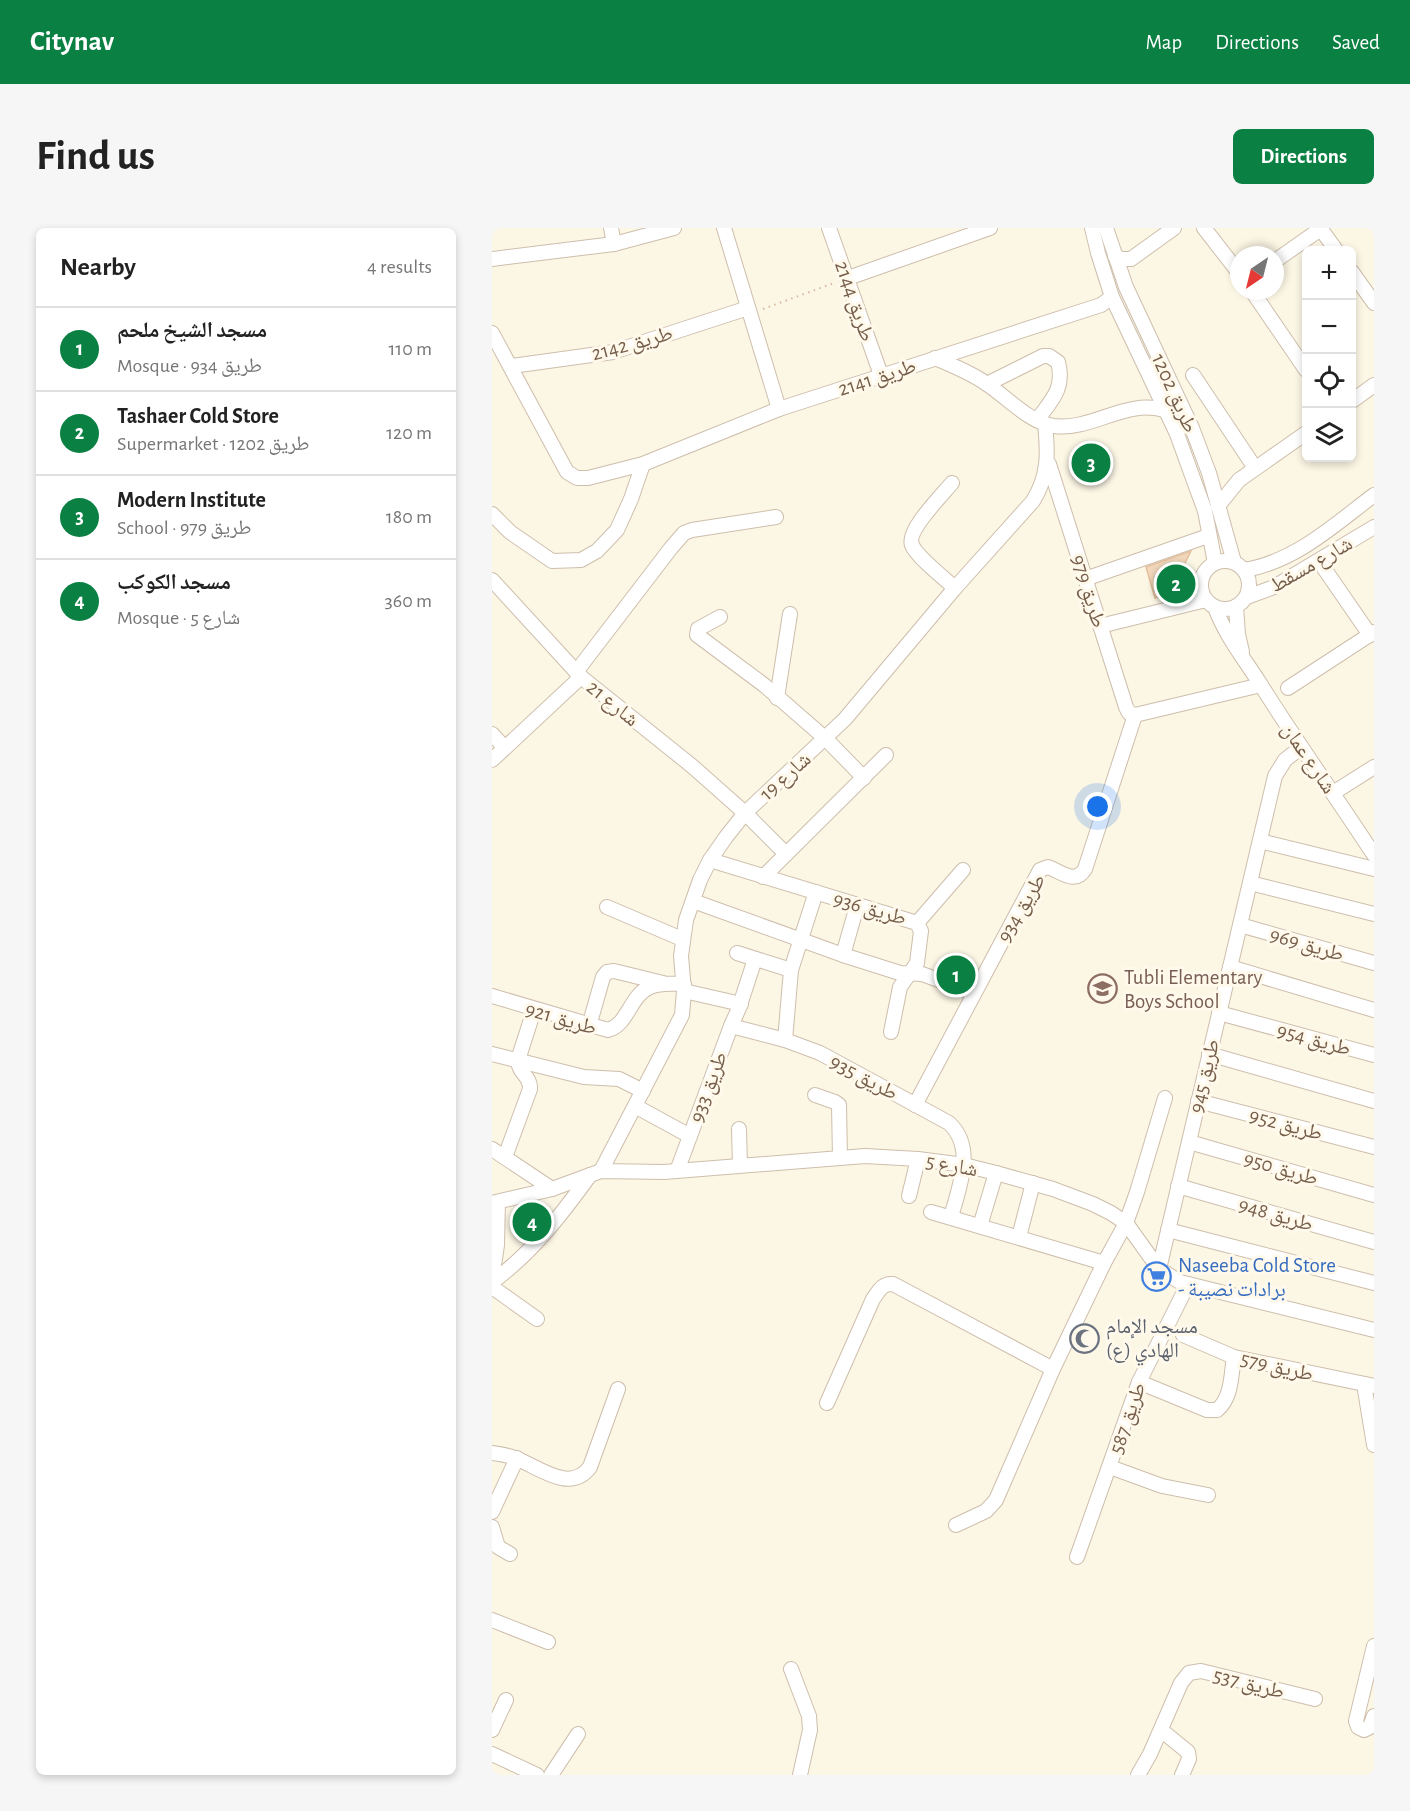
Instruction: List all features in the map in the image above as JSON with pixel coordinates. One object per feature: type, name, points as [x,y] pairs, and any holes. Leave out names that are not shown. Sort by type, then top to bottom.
[{"type":"street","points":[[611,228],[614,244]]},
{"type":"street","points":[[492,259],[614,244],[674,228]]},
{"type":"street","points":[[724,228],[779,409]]},
{"type":"street","name":"طريق 2144","points":[[829,228],[881,375]]},
{"type":"street","points":[[848,278],[990,228]]},
{"type":"street","name":"طريق 1202","points":[[1092,228],[1112,297],[1167,411],[1202,501],[1215,563]]},
{"type":"street","points":[[1115,256],[1124,260],[1131,259],[1174,228]]},
{"type":"street","points":[[1204,228],[1230,261]]},
{"type":"street","points":[[1284,255],[1321,228],[1333,246]]},
{"type":"street","name":"طريق 1202","points":[[1110,231],[1115,256],[1126,286],[1192,428],[1239,566]]},
{"type":"street","points":[[1356,278],[1374,303]]},
{"type":"street","name":"طريق 2141","points":[[492,333],[512,366],[555,453],[567,472],[577,478],[588,478],[643,464],[779,409],[1101,305],[1112,297]]},
{"type":"street","points":[[1258,300],[1302,364]]},
{"type":"street","name":"طريق 2142","points":[[512,366],[613,352],[749,310]]},
{"type":"street","points":[[987,384],[1043,356],[1054,358],[1058,362],[1060,382],[1041,422]]},
{"type":"street","points":[[934,358],[974,376],[1041,422],[1064,427],[1137,407],[1167,411]]},
{"type":"street","points":[[1193,375],[1255,468]]},
{"type":"street","points":[[1356,398],[1374,385]]},
{"type":"street","points":[[1137,407],[1156,389],[1168,393],[1192,428]]},
{"type":"street","name":"شارع 19","points":[[492,1281],[507,1272],[538,1240],[596,1172],[678,1027],[682,1015],[684,987],[682,939],[693,901],[710,860],[745,813],[845,719],[955,588],[1033,501],[1043,481],[1048,461],[1041,422]]},
{"type":"street","points":[[1218,506],[1239,480],[1302,436]]},
{"type":"street","name":"طريق 979","points":[[1048,461],[1126,708],[1129,713],[1135,715]]},
{"type":"street","points":[[492,514],[510,532],[552,561],[581,560],[597,550],[617,530],[643,464]]},
{"type":"street","points":[[1209,473],[1239,480]]},
{"type":"street","points":[[951,483],[911,535],[911,544],[955,588]]},
{"type":"street","name":"شارع مسقط","points":[[1239,566],[1264,567],[1282,560],[1374,495]]},
{"type":"street","points":[[492,760],[578,674],[684,533],[776,517]]},
{"type":"street","name":"شارع مسقط","points":[[1241,602],[1274,587],[1372,530]]},
{"type":"street","points":[[1085,579],[1208,536]]},
{"type":"street","points":[[1100,626],[1210,604],[1229,609],[1241,602],[1250,584],[1239,566],[1221,561],[1204,572],[1201,579],[1202,593],[1210,604]]},
{"type":"street","points":[[1288,688],[1372,634],[1319,561]]},
{"type":"street","name":"شارع 21","points":[[492,580],[578,674],[692,766],[745,813],[786,854]]},
{"type":"street","name":"شارع عمان","points":[[1241,602],[1238,634],[1245,660]]},
{"type":"street","name":"شارع عمان","points":[[1210,604],[1227,635],[1300,748],[1374,855]]},
{"type":"street","points":[[777,698],[790,614]]},
{"type":"street","points":[[720,617],[698,629],[697,635],[826,738],[864,778]]},
{"type":"street","points":[[1135,715],[1261,685]]},
{"type":"street","name":"طريق 934","points":[[915,1105],[1040,870],[1048,867],[1071,878],[1083,873],[1135,715]]},
{"type":"street","points":[[492,734],[504,747]]},
{"type":"street","name":"طريق 945","points":[[1159,1269],[1275,776],[1285,760],[1300,748]]},
{"type":"street","points":[[763,877],[886,755]]},
{"type":"street","points":[[1333,794],[1374,767]]},
{"type":"street","points":[[1260,841],[1374,869]]},
{"type":"street","name":"طريق 936","points":[[710,860],[857,906],[917,922],[921,931],[918,963],[900,987],[891,1032]]},
{"type":"street","points":[[917,922],[963,870]]},
{"type":"street","points":[[1250,883],[1374,914]]},
{"type":"street","points":[[785,1040],[791,970],[816,892]]},
{"type":"street","points":[[693,901],[843,955],[900,973],[922,974],[974,993]]},
{"type":"street","points":[[843,955],[857,906]]},
{"type":"street","points":[[607,907],[682,939]]},
{"type":"street","name":"طريق 969","points":[[1240,925],[1374,963]]},
{"type":"street","points":[[736,953],[791,970]]},
{"type":"street","name":"طريق 933","points":[[677,1171],[741,1004],[755,959]]},
{"type":"street","points":[[1230,968],[1374,1010]]},
{"type":"street","points":[[589,1026],[603,978],[607,972],[614,971],[665,984]]},
{"type":"street","name":"طريق 921","points":[[492,996],[604,1030],[615,1028],[639,994],[651,987],[665,984],[684,987]]},
{"type":"street","points":[[684,987],[741,1004]]},
{"type":"street","points":[[505,1158],[530,1089],[530,1081],[519,1068],[518,1060],[534,1010]]},
{"type":"street","name":"طريق 954","points":[[1219,1013],[1374,1055]]},
{"type":"street","name":"طريق 935","points":[[731,1026],[785,1040],[831,1059],[949,1123],[961,1138],[964,1166]]},
{"type":"street","points":[[492,1054],[584,1077],[619,1079],[643,1090]]},
{"type":"street","points":[[1209,1054],[1374,1101]]},
{"type":"street","points":[[815,1095],[839,1105],[840,1158]]},
{"type":"street","points":[[956,1526],[986,1511],[993,1504],[1053,1369],[1125,1223],[1137,1192],[1165,1098]]},
{"type":"street","name":"طريق 952","points":[[1198,1101],[1374,1148]]},
{"type":"street","points":[[635,1106],[690,1136]]},
{"type":"street","points":[[739,1129],[740,1165]]},
{"type":"street","name":"طريق 950","points":[[1189,1142],[1374,1195]]},
{"type":"street","points":[[492,1149],[552,1190]]},
{"type":"street","name":"شارع 5","points":[[495,1203],[552,1190],[596,1172],[650,1173],[840,1158],[918,1159],[996,1173],[1033,1183],[1092,1204],[1125,1223],[1159,1269],[1172,1279],[1374,1330]]},
{"type":"street","points":[[909,1196],[918,1159]]},
{"type":"street","points":[[951,1217],[964,1166]]},
{"type":"street","points":[[980,1226],[996,1173]]},
{"type":"street","points":[[1019,1237],[1033,1183]]},
{"type":"street","name":"طريق 948","points":[[1178,1186],[1374,1242]]},
{"type":"street","points":[[492,1281],[497,1245],[495,1203]]},
{"type":"street","points":[[931,1212],[1104,1263]]},
{"type":"street","points":[[1168,1230],[1374,1283]]},
{"type":"street","points":[[827,1403],[873,1299],[883,1286],[893,1284],[1053,1369]]},
{"type":"street","name":"طريق 587","points":[[1077,1557],[1139,1382],[1188,1284]]},
{"type":"street","points":[[492,1287],[537,1319]]},
{"type":"street","name":"طريق 579","points":[[1183,1335],[1234,1357],[1369,1385]]},
{"type":"street","points":[[1139,1382],[1207,1410],[1217,1410],[1224,1404],[1227,1395],[1234,1357]]},
{"type":"street","points":[[1369,1385],[1374,1446]]},
{"type":"street","points":[[492,1453],[517,1458],[561,1479],[581,1477],[590,1467],[618,1389]]},
{"type":"street","points":[[492,1512],[517,1458]]},
{"type":"street","points":[[1110,1467],[1162,1486],[1208,1495]]},
{"type":"street","points":[[492,1527],[498,1547],[510,1554]]},
{"type":"street","points":[[492,1620],[548,1642]]},
{"type":"street","points":[[1374,1646],[1356,1720],[1358,1727],[1368,1729],[1374,1716]]},
{"type":"street","points":[[791,1669],[809,1716],[810,1730],[800,1775]]},
{"type":"street","name":"طريق 537","points":[[1138,1775],[1183,1679],[1193,1671],[1315,1699]]},
{"type":"street","points":[[492,1730],[506,1700]]},
{"type":"street","points":[[1161,1730],[1186,1748],[1188,1752],[1189,1759],[1182,1775]]},
{"type":"street","points":[[551,1775],[578,1734]]},
{"type":"street","points":[[492,1754],[537,1775]]},
{"type":"path","points":[[749,310],[848,278]]},
{"type":"building","points":[[1191,551],[1179,575],[1181,590],[1155,598],[1146,567]]},
{"type":"place","name":"Modern Institute","points":[[1091,463]]},
{"type":"place","name":"Tashaer Cold Store","points":[[1176,584]]},
{"type":"place","name":"مسجد الشيخ ملحم","points":[[956,975]]},
{"type":"place","name":"Tubli Elementary Boys School","points":[[1103,989]]},
{"type":"place","name":"مسجد الكوكب","points":[[532,1222]]},
{"type":"place","name":"Naseeba Cold Store - برادات نصيبة","points":[[1157,1277]]},
{"type":"place","name":"مسجد الإمام الهادي (ع)","points":[[1085,1338]]}]
